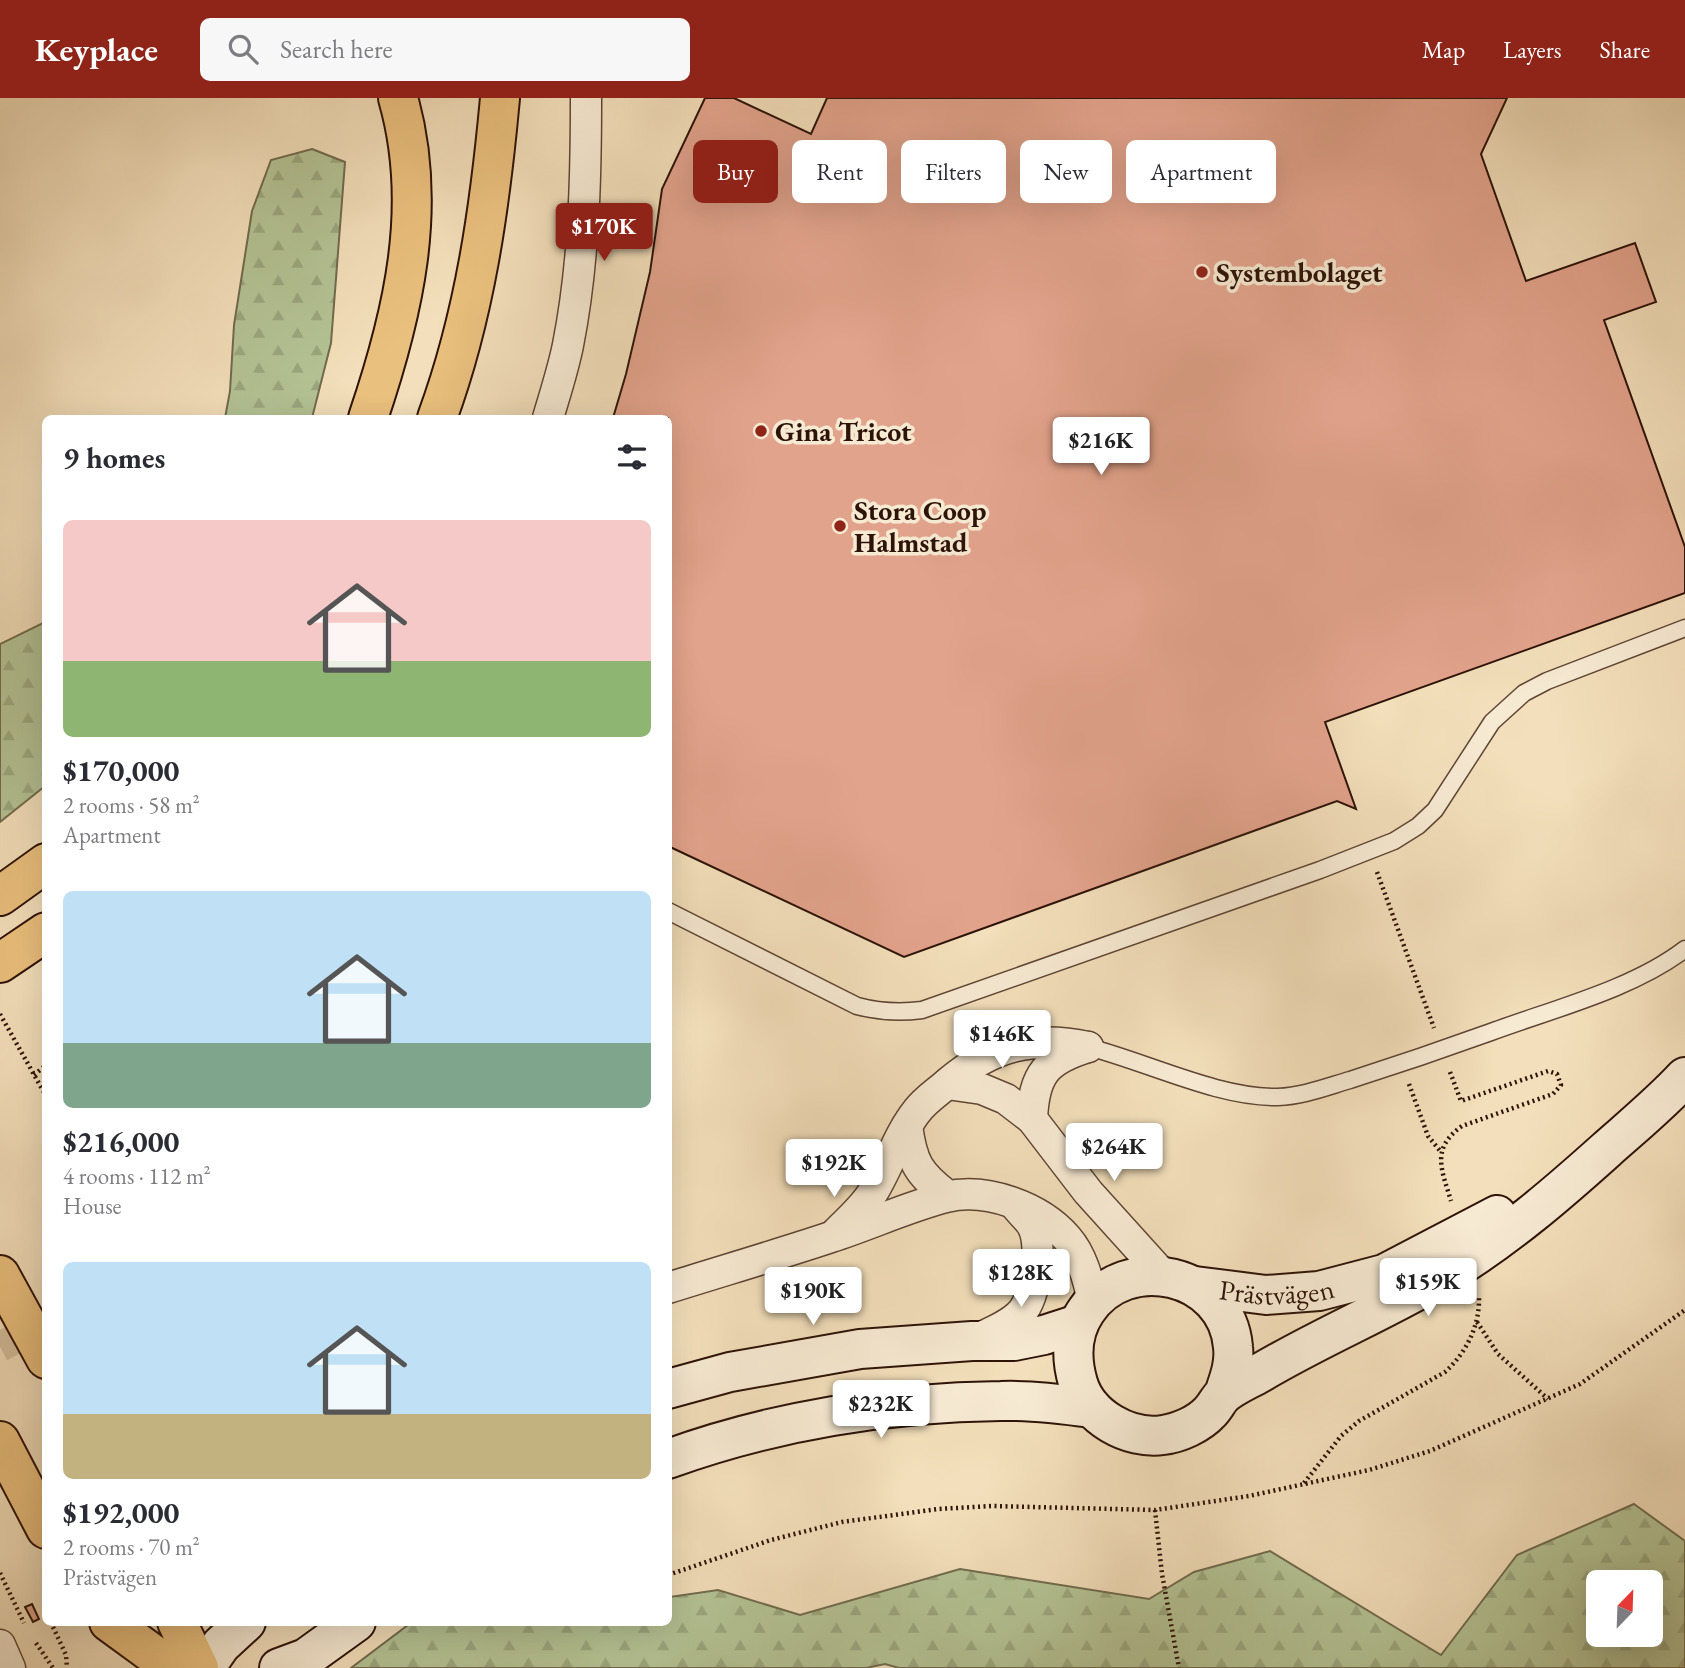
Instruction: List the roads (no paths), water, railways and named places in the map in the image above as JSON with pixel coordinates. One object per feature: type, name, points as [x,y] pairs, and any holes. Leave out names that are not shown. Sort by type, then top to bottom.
[{"type":"main road","points":[[369,415],[397,322],[412,236],[411,158],[398,98]]},
{"type":"main road","points":[[439,415],[457,360],[478,265],[491,191],[500,98]]},
{"type":"main road","points":[[0,896],[42,866]]},
{"type":"main road","points":[[0,963],[42,935]]},
{"type":"main road","points":[[0,1275],[42,1353]]},
{"type":"main road","points":[[0,1441],[42,1521]]},
{"type":"main road","points":[[99,1626],[125,1668]]},
{"type":"main road","points":[[114,1626],[157,1657],[179,1668]]},
{"type":"main road","points":[[179,1626],[198,1668]]},
{"type":"street","points":[[549,415],[569,343],[578,269],[585,209],[586,98]]},
{"type":"street","points":[[832,1237],[872,1194],[916,1111],[967,1067],[1014,1045],[1042,1041],[1088,1047]]},
{"type":"street","points":[[1032,1119],[1032,1100],[1038,1082],[1049,1066],[1063,1055],[1088,1047]]},
{"type":"street","name":"Prästvägen","points":[[1224,1394],[1297,1350],[1448,1273],[1496,1242],[1583,1171],[1685,1077]]},
{"type":"street","points":[[947,1084],[982,1089],[1006,1099],[1032,1119],[1088,1192],[1179,1281]]},
{"type":"street","points":[[907,1126],[911,1153],[918,1170],[948,1196]]},
{"type":"street","name":"Prästvägen","points":[[672,1388],[730,1372],[860,1349],[972,1341],[1014,1341],[1044,1335],[1086,1312],[1108,1288],[1144,1275],[1266,1295],[1319,1291],[1384,1274],[1583,1171]]},
{"type":"street","points":[[672,1287],[832,1237],[948,1196],[990,1196],[1045,1218],[1068,1239],[1086,1271],[1086,1312]]},
{"type":"street","points":[[972,1341],[998,1329],[1022,1312],[1036,1278],[1038,1252],[1034,1228],[1013,1203]]},
{"type":"street","name":"Prästvägen","points":[[1086,1312],[1073,1346],[1073,1368],[1080,1390],[1092,1408],[1112,1425],[1136,1434],[1162,1436],[1186,1429],[1208,1415],[1224,1394],[1232,1371],[1233,1347],[1227,1323],[1214,1302],[1179,1281]]},
{"type":"street","points":[[672,1458],[762,1431],[925,1404],[1003,1401],[1092,1408]]},
{"type":"street","points":[[205,1668],[221,1645],[242,1626]]},
{"type":"street","points":[[295,1664],[350,1626]]},
{"type":"street","points":[[0,1645],[10,1668]]},
{"type":"lane","points":[[672,913],[857,1006],[879,1012],[922,1010],[1320,870],[1394,841],[1418,826],[1435,810],[1492,722],[1524,692],[1685,628]]},
{"type":"lane","points":[[1088,1047],[1218,1088],[1250,1095],[1278,1097],[1309,1092],[1402,1064],[1573,1003],[1651,971],[1685,948]]},
{"type":"tunnel","points":[[0,1347],[42,1324]]},
{"type":"place","name":"Systembolaget","points":[[1202,272]]},
{"type":"place","name":"Gina Tricot","points":[[761,431]]},
{"type":"place","name":"Stora Coop Halmstad","points":[[840,526]]}]
